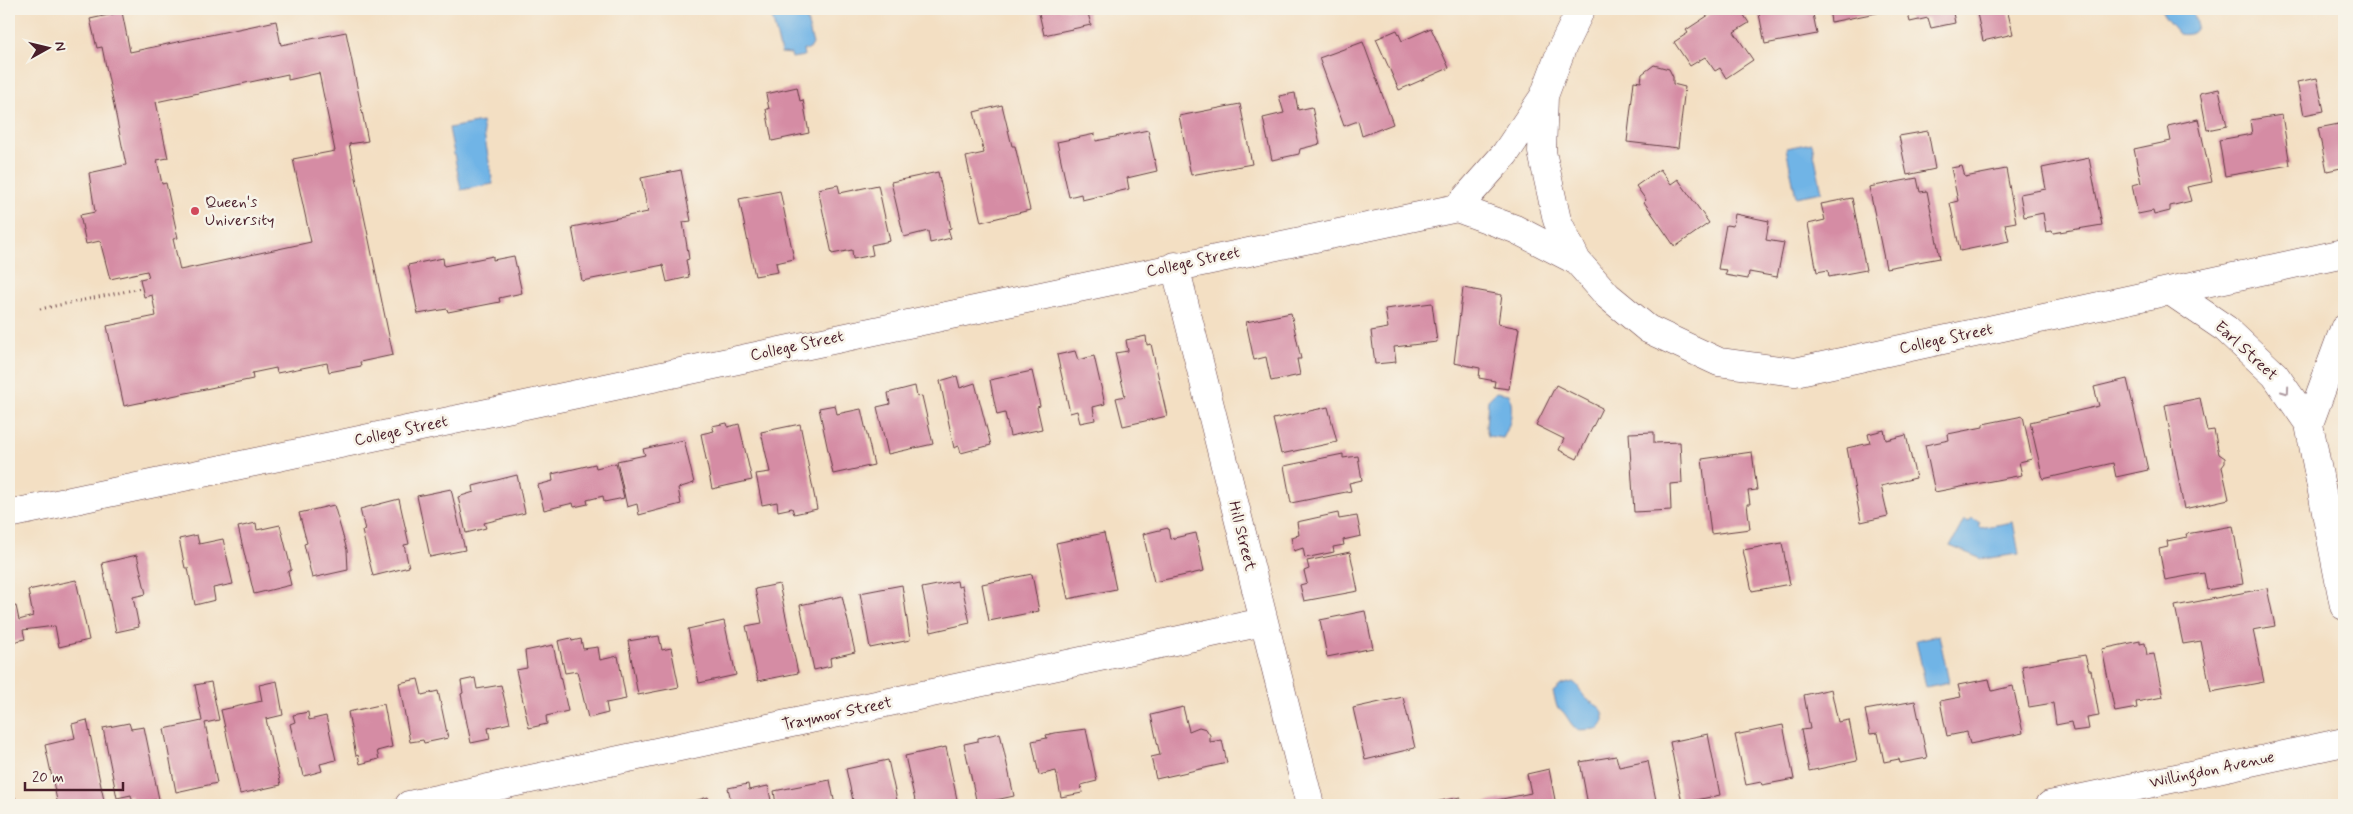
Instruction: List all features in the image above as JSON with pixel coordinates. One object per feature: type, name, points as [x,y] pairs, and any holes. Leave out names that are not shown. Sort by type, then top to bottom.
[{"type":"street","points":[[1458,208],[1505,154],[1544,96],[1562,48],[1581,9]]},
{"type":"street","name":"College Street","points":[[1544,96],[1542,152],[1549,190],[1557,220],[1577,261],[1608,296],[1648,329],[1719,362],[1794,372],[2344,254]]},
{"type":"street","name":"College Street","points":[[9,514],[1175,266],[1458,208],[1515,229],[1577,261]]},
{"type":"street","name":"Hill Street","points":[[1175,266],[1310,805]]},
{"type":"street","name":"Earl Street","points":[[2170,291],[2226,329],[2275,375],[2309,424],[2344,606]]},
{"type":"street","points":[[2309,424],[2344,328]]},
{"type":"street","name":"Traymoor Street","points":[[410,805],[1264,622]]},
{"type":"street","name":"Willingdon Avenue","points":[[2050,805],[2344,742]]},
{"type":"path","points":[[40,309],[142,288]]},
{"type":"water","points":[[770,9],[804,9],[813,44],[810,49],[803,50],[804,56],[792,58],[791,54],[781,53]]},
{"type":"water","points":[[2161,9],[2188,9],[2196,19],[2197,28],[2186,35],[2179,34],[2166,19]]},
{"type":"water","points":[[482,122],[493,184],[461,190],[449,128]]},
{"type":"water","points":[[1812,143],[1822,192],[1796,197],[1786,148]]},
{"type":"water","points":[[1496,392],[1509,394],[1511,399],[1511,416],[1503,438],[1488,436],[1486,427],[1488,400]]},
{"type":"water","points":[[1972,518],[1980,523],[1978,526],[1980,528],[2013,522],[2019,554],[1982,559],[1950,546],[1964,520],[1969,522]]},
{"type":"water","points":[[1939,635],[1949,682],[1926,687],[1916,640]]},
{"type":"water","points":[[1573,682],[1589,701],[1603,712],[1604,721],[1599,729],[1578,730],[1572,725],[1564,712],[1557,707],[1553,692],[1561,685]]},
{"type":"building","points":[[1038,9],[1087,9],[1091,25],[1044,35]]},
{"type":"building","points":[[1718,9],[1740,9],[1749,23],[1734,32],[1753,60],[1726,78],[1720,68],[1715,71],[1705,57],[1690,66],[1674,42],[1688,33],[1686,30]]},
{"type":"building","points":[[1758,9],[1812,9],[1817,34],[1765,44]]},
{"type":"building","points":[[1829,9],[1891,9],[1891,10],[1831,22]]},
{"type":"building","points":[[1907,9],[1971,10],[1953,13],[1955,23],[1931,28],[1928,18],[1910,22]]},
{"type":"building","points":[[1976,9],[2007,9],[2013,34],[1983,41]]},
{"type":"building","points":[[122,12],[130,52],[276,21],[281,45],[346,32],[368,141],[349,144],[393,355],[360,362],[361,366],[329,372],[327,363],[277,373],[276,368],[252,373],[253,379],[124,406],[107,326],[156,316],[152,295],[144,297],[140,279],[149,277],[147,271],[110,279],[100,241],[86,244],[80,215],[95,212],[89,173],[126,165],[102,47],[97,48],[90,19]],"holes":[[[319,73],[335,151],[293,159],[311,242],[180,270],[173,239],[178,238],[166,183],[162,184],[157,160],[168,158],[156,102],[288,74],[288,80]]]},
{"type":"building","points":[[1431,28],[1449,68],[1399,90],[1376,39],[1397,30],[1402,41]]},
{"type":"building","points":[[1363,42],[1393,124],[1362,136],[1358,121],[1344,126],[1319,58]]},
{"type":"building","points":[[1654,65],[1669,69],[1673,77],[1673,84],[1685,87],[1678,148],[1627,142],[1634,81],[1641,82],[1642,74]]},
{"type":"building","points":[[2317,78],[2324,111],[2304,115],[2297,82]]},
{"type":"building","points":[[797,87],[800,101],[803,100],[809,133],[772,141],[766,109],[769,109],[766,94]]},
{"type":"building","points":[[2219,89],[2227,126],[2207,130],[2200,93]]},
{"type":"building","points":[[1295,93],[1298,110],[1312,107],[1320,144],[1300,149],[1299,154],[1272,160],[1263,118],[1284,113],[1279,96]]},
{"type":"building","points":[[1240,104],[1252,164],[1191,175],[1179,116]]},
{"type":"building","points":[[1002,105],[1012,146],[1015,146],[1030,210],[981,222],[966,157],[984,153],[974,112]]},
{"type":"building","points":[[2282,115],[2290,165],[2225,176],[2219,140],[2252,134],[2250,120]]},
{"type":"building","points":[[2198,119],[2212,182],[2187,187],[2191,201],[2170,206],[2170,211],[2154,215],[2153,211],[2138,214],[2132,185],[2141,183],[2134,149],[2171,141],[2168,126]]},
{"type":"building","points":[[2344,123],[2344,175],[2342,175],[2341,168],[2327,171],[2318,128]]},
{"type":"building","points":[[1148,130],[1157,171],[1127,178],[1129,189],[1082,200],[1081,194],[1069,197],[1057,142],[1095,134],[1096,141]]},
{"type":"building","points":[[1928,131],[1935,169],[1907,175],[1899,136]]},
{"type":"building","points":[[2089,158],[2102,225],[2053,233],[2052,231],[2046,232],[2043,213],[2024,217],[2020,194],[2046,189],[2042,168]]},
{"type":"building","points":[[1962,166],[1965,177],[2006,169],[2016,222],[2005,224],[2009,241],[1960,251],[1950,203],[1958,201],[1951,168]]},
{"type":"building","points":[[1660,169],[1671,184],[1678,179],[1709,223],[1675,247],[1644,202],[1646,200],[1636,186]]},
{"type":"building","points":[[681,170],[691,221],[683,222],[689,259],[686,260],[689,277],[667,282],[663,265],[582,281],[572,227],[648,212],[641,178]]},
{"type":"building","points":[[938,172],[951,228],[948,229],[951,238],[930,243],[928,231],[904,237],[891,182]]},
{"type":"building","points":[[1917,178],[1920,192],[1927,191],[1940,258],[1886,268],[1869,187]]},
{"type":"building","points":[[838,185],[840,193],[878,185],[890,241],[871,245],[873,255],[853,259],[852,250],[832,254],[818,189]]},
{"type":"building","points":[[780,191],[794,259],[776,263],[778,272],[755,276],[739,199]]},
{"type":"building","points":[[1852,198],[1866,270],[1829,277],[1828,270],[1817,272],[1808,224],[1825,220],[1821,204]]},
{"type":"building","points":[[1735,214],[1769,221],[1766,240],[1784,243],[1777,277],[1749,272],[1748,279],[1725,275],[1727,270],[1718,269],[1726,225],[1733,226]]},
{"type":"building","points":[[493,256],[493,260],[514,256],[522,293],[499,298],[500,302],[448,312],[447,309],[418,314],[408,265],[443,258],[444,266]]},
{"type":"building","points":[[1463,288],[1502,295],[1498,324],[1519,328],[1509,389],[1494,387],[1495,381],[1479,378],[1480,368],[1454,363]]},
{"type":"building","points":[[1432,303],[1437,342],[1394,347],[1396,362],[1375,364],[1371,331],[1388,328],[1385,309]]},
{"type":"building","points":[[1291,313],[1301,359],[1297,359],[1300,375],[1271,381],[1266,357],[1254,360],[1246,322]]},
{"type":"building","points":[[1146,336],[1147,345],[1151,344],[1167,416],[1123,426],[1116,398],[1125,396],[1115,353],[1128,351],[1126,340]]},
{"type":"building","points":[[1075,351],[1078,360],[1094,356],[1105,404],[1093,407],[1095,420],[1080,423],[1077,411],[1070,413],[1057,355]]},
{"type":"building","points":[[1032,371],[1040,406],[1037,407],[1042,429],[1010,436],[1005,413],[997,415],[990,380]]},
{"type":"building","points":[[957,376],[960,388],[975,383],[991,445],[961,453],[959,446],[954,448],[940,381]]},
{"type":"building","points":[[2127,379],[2148,470],[2116,477],[2113,463],[2043,479],[2030,422],[2099,406],[2094,387]]},
{"type":"building","points":[[1556,385],[1602,408],[1577,459],[1559,450],[1564,439],[1536,425]]},
{"type":"building","points":[[915,386],[917,397],[922,396],[933,444],[888,454],[877,407],[890,404],[888,393]]},
{"type":"building","points":[[2200,398],[2207,431],[2214,430],[2219,454],[2225,458],[2225,463],[2222,467],[2229,499],[2184,509],[2165,405]]},
{"type":"building","points":[[835,405],[837,414],[861,409],[874,465],[833,474],[819,408]]},
{"type":"building","points":[[1328,407],[1337,442],[1281,454],[1273,419]]},
{"type":"building","points":[[2023,416],[2032,459],[2019,462],[2022,475],[1935,492],[1925,445],[1949,440],[1948,434],[1983,427],[1983,424]]},
{"type":"building","points":[[727,423],[728,427],[739,424],[752,480],[712,489],[701,434],[714,431],[712,426]]},
{"type":"building","points":[[800,424],[817,509],[794,514],[792,508],[778,511],[777,502],[762,505],[756,474],[770,472],[761,432]]},
{"type":"building","points":[[1884,430],[1886,440],[1906,435],[1916,478],[1881,486],[1888,516],[1861,522],[1847,448],[1870,443],[1868,434]]},
{"type":"building","points":[[1654,432],[1654,443],[1680,442],[1682,483],[1670,484],[1671,510],[1634,512],[1629,433]]},
{"type":"building","points":[[684,440],[694,483],[678,488],[681,504],[639,515],[637,504],[627,507],[617,461],[645,455],[643,449]]},
{"type":"building","points":[[1752,452],[1757,490],[1748,491],[1750,504],[1747,504],[1750,529],[1711,534],[1702,459]]},
{"type":"building","points":[[1343,454],[1343,458],[1358,456],[1362,480],[1349,483],[1351,491],[1291,503],[1284,466]]},
{"type":"building","points":[[616,463],[624,498],[604,502],[603,496],[587,500],[588,504],[574,507],[573,503],[544,510],[538,485],[553,481],[552,474],[595,464],[596,468]]},
{"type":"building","points":[[517,475],[525,513],[484,523],[486,528],[466,533],[458,497],[474,492],[473,486]]},
{"type":"building","points":[[451,489],[465,550],[430,557],[417,496]]},
{"type":"building","points":[[399,499],[409,544],[404,545],[409,567],[373,576],[362,531],[365,530],[360,509]]},
{"type":"building","points":[[334,505],[347,550],[348,570],[312,578],[304,544],[307,543],[299,513]]},
{"type":"building","points":[[1338,513],[1339,519],[1357,516],[1361,536],[1343,540],[1344,545],[1333,547],[1334,552],[1305,558],[1303,548],[1294,551],[1291,537],[1299,535],[1297,522]]},
{"type":"building","points":[[256,523],[257,530],[280,525],[291,568],[288,572],[291,585],[254,594],[238,527]]},
{"type":"building","points":[[2233,526],[2243,584],[2207,590],[2204,573],[2165,580],[2159,549],[2168,547],[2167,541],[2187,537],[2186,534]]},
{"type":"building","points":[[1168,528],[1170,539],[1196,533],[1204,571],[1154,582],[1143,534]]},
{"type":"building","points":[[1104,533],[1116,589],[1068,599],[1056,543]]},
{"type":"building","points":[[197,535],[199,544],[223,539],[233,584],[213,588],[215,600],[195,605],[188,568],[185,568],[179,539]]},
{"type":"building","points":[[1782,543],[1790,584],[1752,591],[1743,550]]},
{"type":"building","points":[[1350,552],[1358,591],[1304,601],[1300,585],[1307,583],[1304,571],[1309,569],[1307,561]]},
{"type":"building","points":[[137,555],[146,594],[133,597],[139,627],[116,632],[102,563]]},
{"type":"building","points":[[1032,574],[1039,611],[989,621],[982,584]]},
{"type":"building","points":[[76,580],[89,640],[59,647],[55,626],[23,630],[25,639],[9,643],[9,607],[16,606],[19,620],[33,616],[28,590]]},
{"type":"building","points":[[957,581],[958,587],[962,586],[970,623],[931,632],[922,588]]},
{"type":"building","points":[[779,584],[798,673],[758,681],[746,626],[762,623],[755,589]]},
{"type":"building","points":[[902,585],[910,640],[870,648],[860,593]]},
{"type":"building","points":[[2267,588],[2275,626],[2253,630],[2264,682],[2211,692],[2201,641],[2183,644],[2175,606]]},
{"type":"building","points":[[842,596],[855,652],[830,658],[831,666],[814,670],[800,605]]},
{"type":"building","points":[[1365,611],[1373,648],[1327,657],[1320,620]]},
{"type":"building","points":[[724,621],[736,675],[699,683],[688,629]]},
{"type":"building","points":[[659,636],[662,650],[671,648],[679,687],[638,695],[628,641]]},
{"type":"building","points":[[571,638],[572,641],[581,639],[583,649],[598,647],[600,660],[618,656],[626,699],[606,703],[608,713],[588,718],[577,671],[565,673],[558,641]]},
{"type":"building","points":[[2140,641],[2140,644],[2145,643],[2147,655],[2154,654],[2163,697],[2136,702],[2137,708],[2115,712],[2102,649]]},
{"type":"building","points":[[553,645],[568,711],[546,716],[547,724],[529,728],[516,670],[527,668],[525,651]]},
{"type":"building","points":[[2085,655],[2089,670],[2091,670],[2099,716],[2087,718],[2089,729],[2073,731],[2071,722],[2056,725],[2053,703],[2029,707],[2022,666]]},
{"type":"building","points":[[475,678],[477,689],[501,685],[510,723],[488,728],[490,739],[471,743],[461,694],[463,693],[461,681]]},
{"type":"building","points":[[418,679],[422,695],[438,691],[448,738],[424,743],[423,740],[410,742],[399,683]]},
{"type":"building","points":[[1989,679],[1992,691],[2013,686],[2023,733],[1970,744],[1967,732],[1947,736],[1940,701],[1961,697],[1958,685]]},
{"type":"building","points":[[277,681],[283,715],[266,719],[281,785],[240,794],[221,710],[262,701],[259,685]]},
{"type":"building","points":[[211,682],[219,720],[205,723],[217,783],[176,792],[164,729],[202,721],[195,685]]},
{"type":"building","points":[[1831,689],[1838,722],[1849,720],[1857,761],[1809,771],[1801,730],[1810,729],[1804,695]]},
{"type":"building","points":[[1403,697],[1415,748],[1365,760],[1353,708]]},
{"type":"building","points":[[1915,701],[1927,758],[1900,763],[1899,759],[1884,762],[1878,733],[1870,734],[1865,710]]},
{"type":"building","points":[[384,704],[392,747],[377,751],[379,759],[360,764],[358,755],[356,756],[348,712]]},
{"type":"building","points":[[1183,707],[1189,731],[1199,727],[1206,729],[1210,735],[1210,742],[1222,740],[1227,763],[1156,779],[1151,757],[1160,755],[1151,715]]},
{"type":"building","points":[[308,712],[309,720],[326,716],[336,760],[320,764],[322,771],[304,776],[302,768],[300,768],[290,724],[295,722],[293,715]]},
{"type":"building","points":[[87,720],[105,805],[58,805],[45,745],[75,738],[72,724]]},
{"type":"building","points":[[129,723],[131,729],[144,727],[159,799],[133,804],[131,795],[117,798],[103,728]]},
{"type":"building","points":[[1783,725],[1794,779],[1762,785],[1761,782],[1746,785],[1735,735]]},
{"type":"building","points":[[1086,729],[1097,781],[1081,785],[1082,793],[1061,797],[1056,771],[1039,775],[1032,741],[1047,738],[1046,735],[1054,733]]},
{"type":"building","points":[[1000,733],[1014,796],[977,804],[964,744],[978,741],[978,738]]},
{"type":"building","points":[[1708,734],[1720,795],[1682,803],[1670,742]]},
{"type":"building","points":[[946,747],[958,804],[916,805],[905,756]]},
{"type":"building","points":[[1616,756],[1619,767],[1648,761],[1657,805],[1588,805],[1580,762]]},
{"type":"building","points":[[888,760],[898,805],[854,805],[846,769]]},
{"type":"building","points":[[1549,769],[1556,805],[1483,805],[1483,803],[1531,793],[1527,774]]},
{"type":"building","points":[[830,780],[835,805],[776,805],[774,791]]},
{"type":"building","points":[[748,784],[749,790],[768,786],[772,805],[732,805],[728,788]]},
{"type":"building","points":[[15,797],[17,805],[9,805],[9,798]]},
{"type":"building","points":[[708,797],[710,805],[680,805]]},
{"type":"building","points":[[1460,797],[1462,805],[1425,805],[1425,804]]},
{"type":"place","name":"Queen's University","points":[[195,211]]}]
